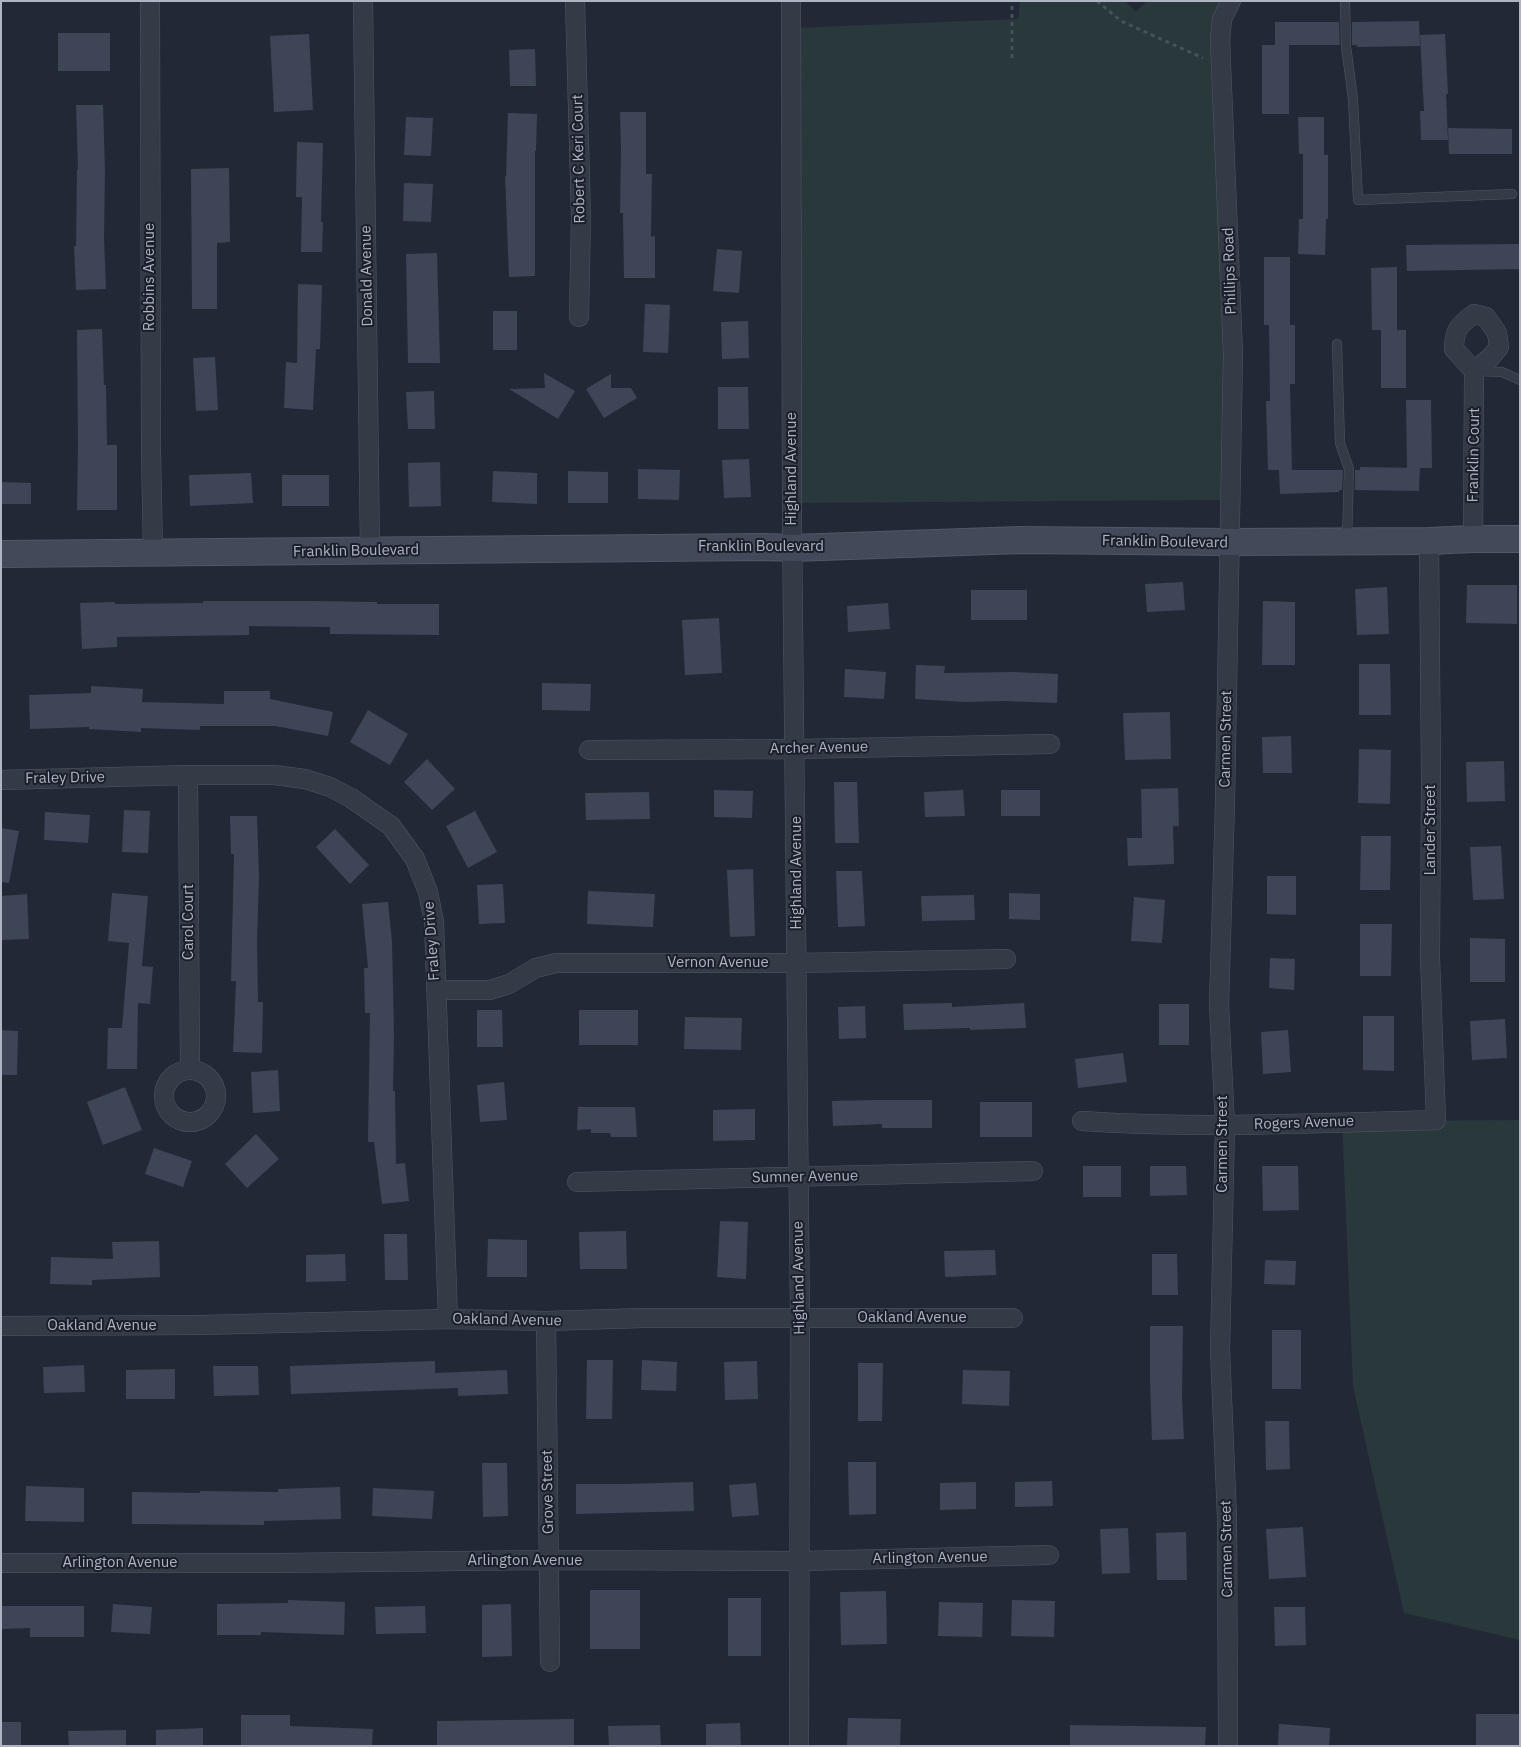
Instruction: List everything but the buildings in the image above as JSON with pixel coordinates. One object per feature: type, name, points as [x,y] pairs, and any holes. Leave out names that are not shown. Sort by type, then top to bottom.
[{"type":"street","name":"Robbins Avenue","points":[[150,1],[150,451],[153,553]]},
{"type":"street","name":"Donald Avenue","points":[[363,1],[370,551]]},
{"type":"street","name":"Robert C Keri Court","points":[[575,1],[581,216],[579,317]]},
{"type":"street","name":"Highland Avenue","points":[[791,1],[793,548],[800,1317],[801,1561],[799,1746]]},
{"type":"street","name":"Phillips Road","points":[[1228,542],[1233,353],[1220,40],[1222,19],[1231,1]]},
{"type":"street","name":"Franklin Court","points":[[1473,538],[1474,370]]},
{"type":"street","name":"Franklin Boulevard","points":[[1,554],[793,548],[1021,540],[1347,542],[1429,541],[1473,538],[1520,539]]},
{"type":"street","name":"Lander Street","points":[[1429,541],[1430,958],[1436,1120]]},
{"type":"street","name":"Carmen Street","points":[[1228,542],[1225,803],[1219,1004],[1225,1126],[1220,1350],[1227,1518],[1228,1746]]},
{"type":"street","name":"Archer Avenue","points":[[589,750],[796,749],[1050,744]]},
{"type":"street","name":"Fraley Drive","points":[[1,780],[188,775],[274,775],[305,779],[330,787],[351,798],[391,826],[415,859],[428,892],[434,922],[448,1319]]},
{"type":"street","name":"Carol Court","points":[[188,775],[190,1069]]},
{"type":"street","name":"Vernon Avenue","points":[[436,990],[490,990],[509,984],[536,968],[556,963],[1006,959]]},
{"type":"street","name":"Rogers Avenue","points":[[1082,1121],[1225,1126],[1436,1120]]},
{"type":"street","name":"Sumner Avenue","points":[[577,1182],[1033,1171]]},
{"type":"street","name":"Oakland Avenue","points":[[1,1326],[200,1325],[448,1319],[546,1321],[643,1318],[1014,1318]]},
{"type":"street","name":"Grove Street","points":[[546,1321],[550,1662]]},
{"type":"street","name":"Arlington Avenue","points":[[1,1563],[279,1563],[549,1560],[801,1561],[1049,1556]]},
{"type":"lane","points":[[1345,1],[1346,46],[1353,99],[1358,200],[1512,194]]},
{"type":"lane","points":[[1337,344],[1340,443],[1349,469],[1347,542]]},
{"type":"lane","points":[[1474,370],[1502,372],[1520,380]]},
{"type":"path","points":[[1012,1],[1012,58]]},
{"type":"path","points":[[1098,2],[1120,21],[1204,58]]},
{"type":"shaded area","points":[[1020,1],[1125,1],[1136,12],[1147,1],[1231,1],[1227,500],[798,503],[792,28],[1018,19]]},
{"type":"shaded area","points":[[1520,1120],[1520,1640],[1404,1613],[1353,1387],[1342,1121]]}]
